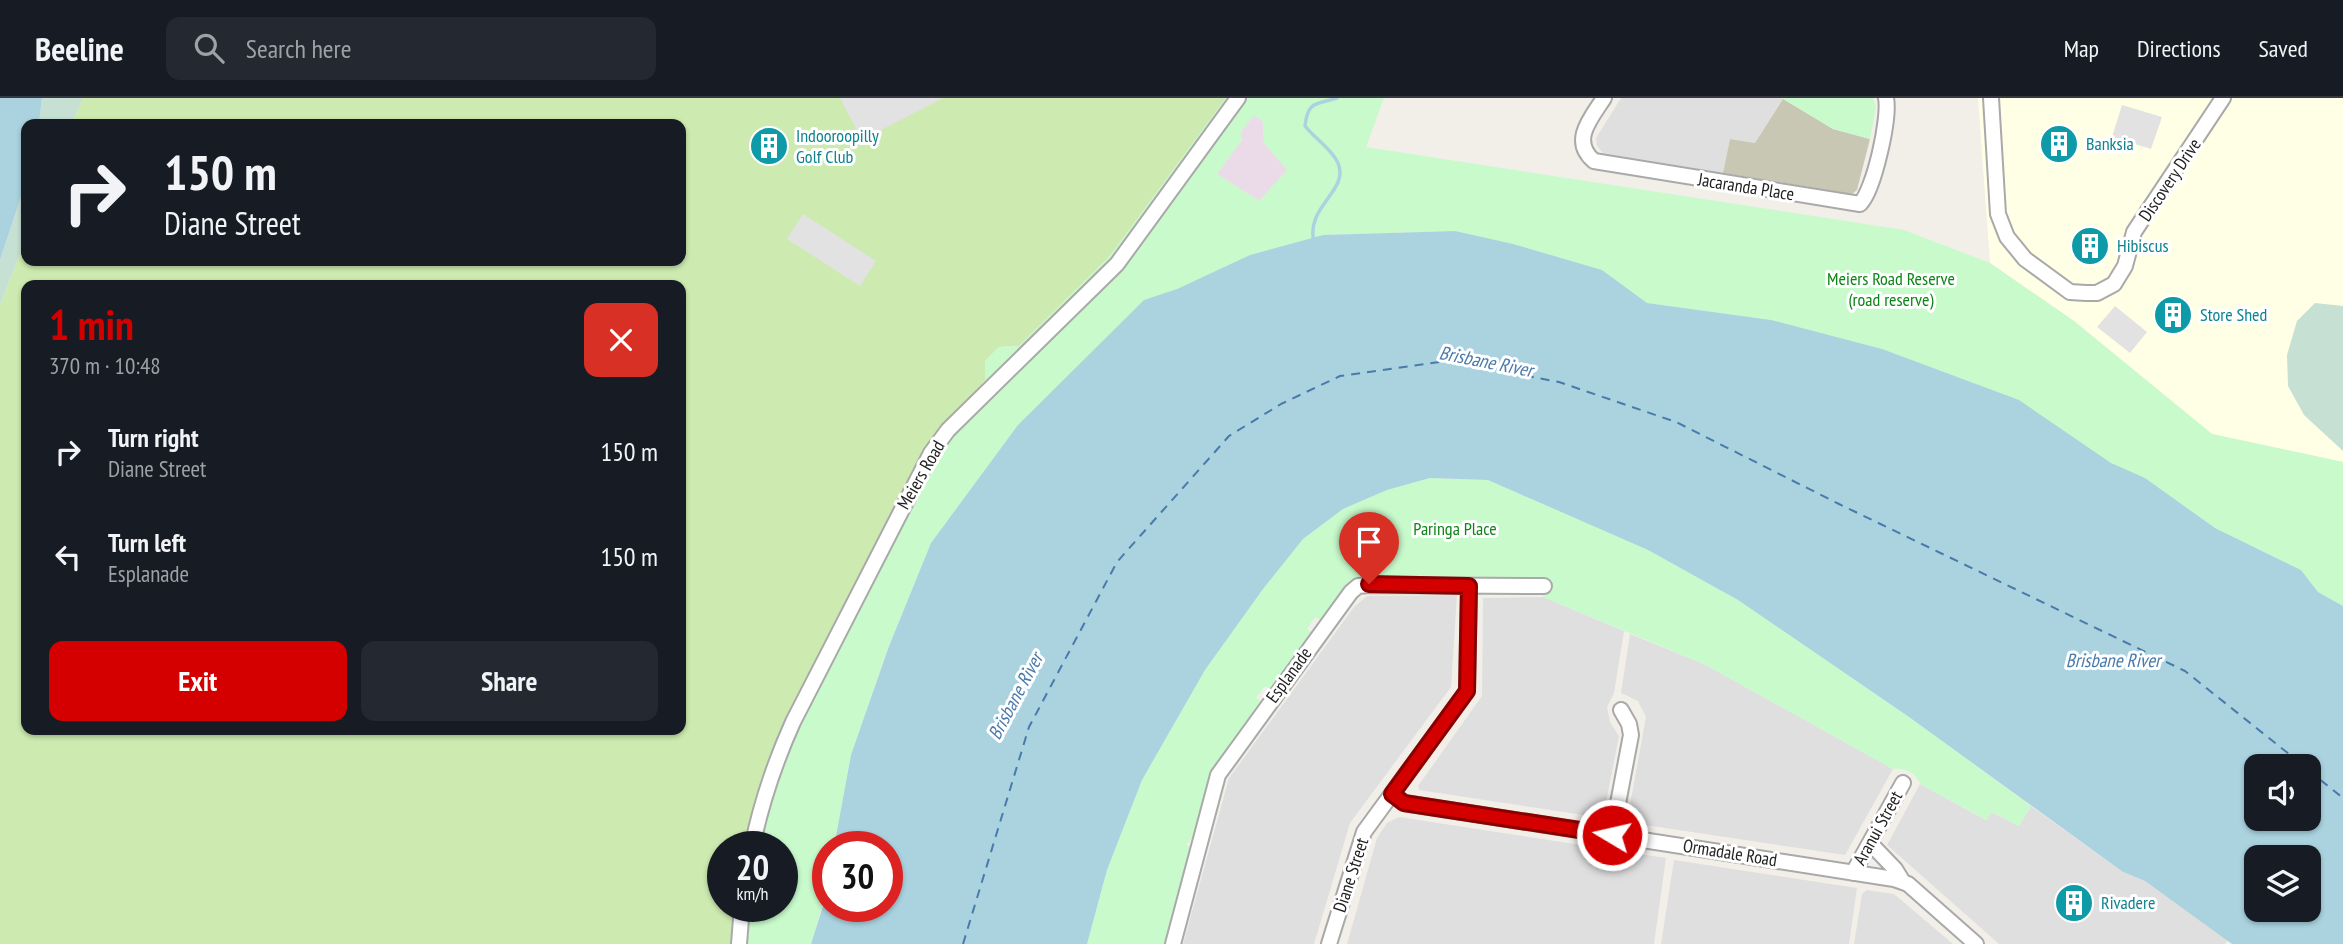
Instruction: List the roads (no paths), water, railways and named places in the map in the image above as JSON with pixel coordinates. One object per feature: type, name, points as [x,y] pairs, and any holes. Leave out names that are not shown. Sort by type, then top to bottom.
[{"type":"street","name":"Meiers Road","points":[[755,831],[775,766],[793,722],[931,453],[948,430],[1117,264],[1238,98]]},
{"type":"street","name":"Jacaranda Place","points":[[1604,98],[1582,135],[1583,148],[1594,161],[1855,204],[1860,204],[1869,194],[1887,124],[1886,98]]},
{"type":"street","name":"Discovery Drive","points":[[1991,98],[1998,214],[2007,237],[2025,259],[2070,292],[2086,293],[2097,293],[2114,284],[2125,266],[2134,232],[2223,98]]},
{"type":"street","name":"Esplanade","points":[[1173,944],[1218,775],[1351,592],[1359,586],[1369,584],[1544,586]]},
{"type":"street","name":"Diane Street","points":[[1329,944],[1364,832],[1467,691],[1469,586]]},
{"type":"street","points":[[1612,835],[1631,735],[1629,724],[1620,710]]},
{"type":"street","name":"Aranui Street","points":[[1853,873],[1903,783]]},
{"type":"street","name":"Ormadale Road","points":[[1392,794],[1404,803],[1903,881]]},
{"type":"street","points":[[1870,843],[1903,881],[1976,944]]},
{"type":"street","points":[[739,944],[741,922]]},
{"type":"water","points":[[0,98],[42,98],[40,119],[21,119],[21,197],[0,260]]},
{"type":"water","name":"Brisbane River","points":[[1455,231],[1513,244],[1602,270],[1647,303],[1771,320],[1882,349],[2019,400],[2111,463],[2145,478],[2215,528],[2301,570],[2318,592],[2343,606],[2343,944],[2232,944],[2145,881],[2123,872],[1909,717],[1738,600],[1648,550],[1488,480],[1430,478],[1387,490],[1343,509],[1303,539],[1263,589],[1205,670],[1142,780],[1107,870],[1087,944],[811,944],[818,922],[903,922],[903,831],[837,831],[851,755],[889,646],[931,543],[1018,425],[1144,300],[1177,289],[1250,255],[1323,235]]},
{"type":"waterway","points":[[1314,242],[1316,218],[1338,182],[1340,173],[1335,158],[1305,126],[1306,118],[1314,105],[1337,98]]},
{"type":"place","name":"Banksia","points":[[2059,144]]},
{"type":"place","name":"Indooroopilly Golf Club","points":[[769,146]]},
{"type":"place","name":"Hibiscus","points":[[2090,246]]},
{"type":"place","name":"Store Shed","points":[[2173,315]]},
{"type":"place","name":"Rivadere","points":[[2074,903]]},
{"type":"park label","name":"Meiers Road Reserve (road reserve)","points":[[1891,289]]},
{"type":"park label","name":"Paringa Place","points":[[1455,529]]}]
